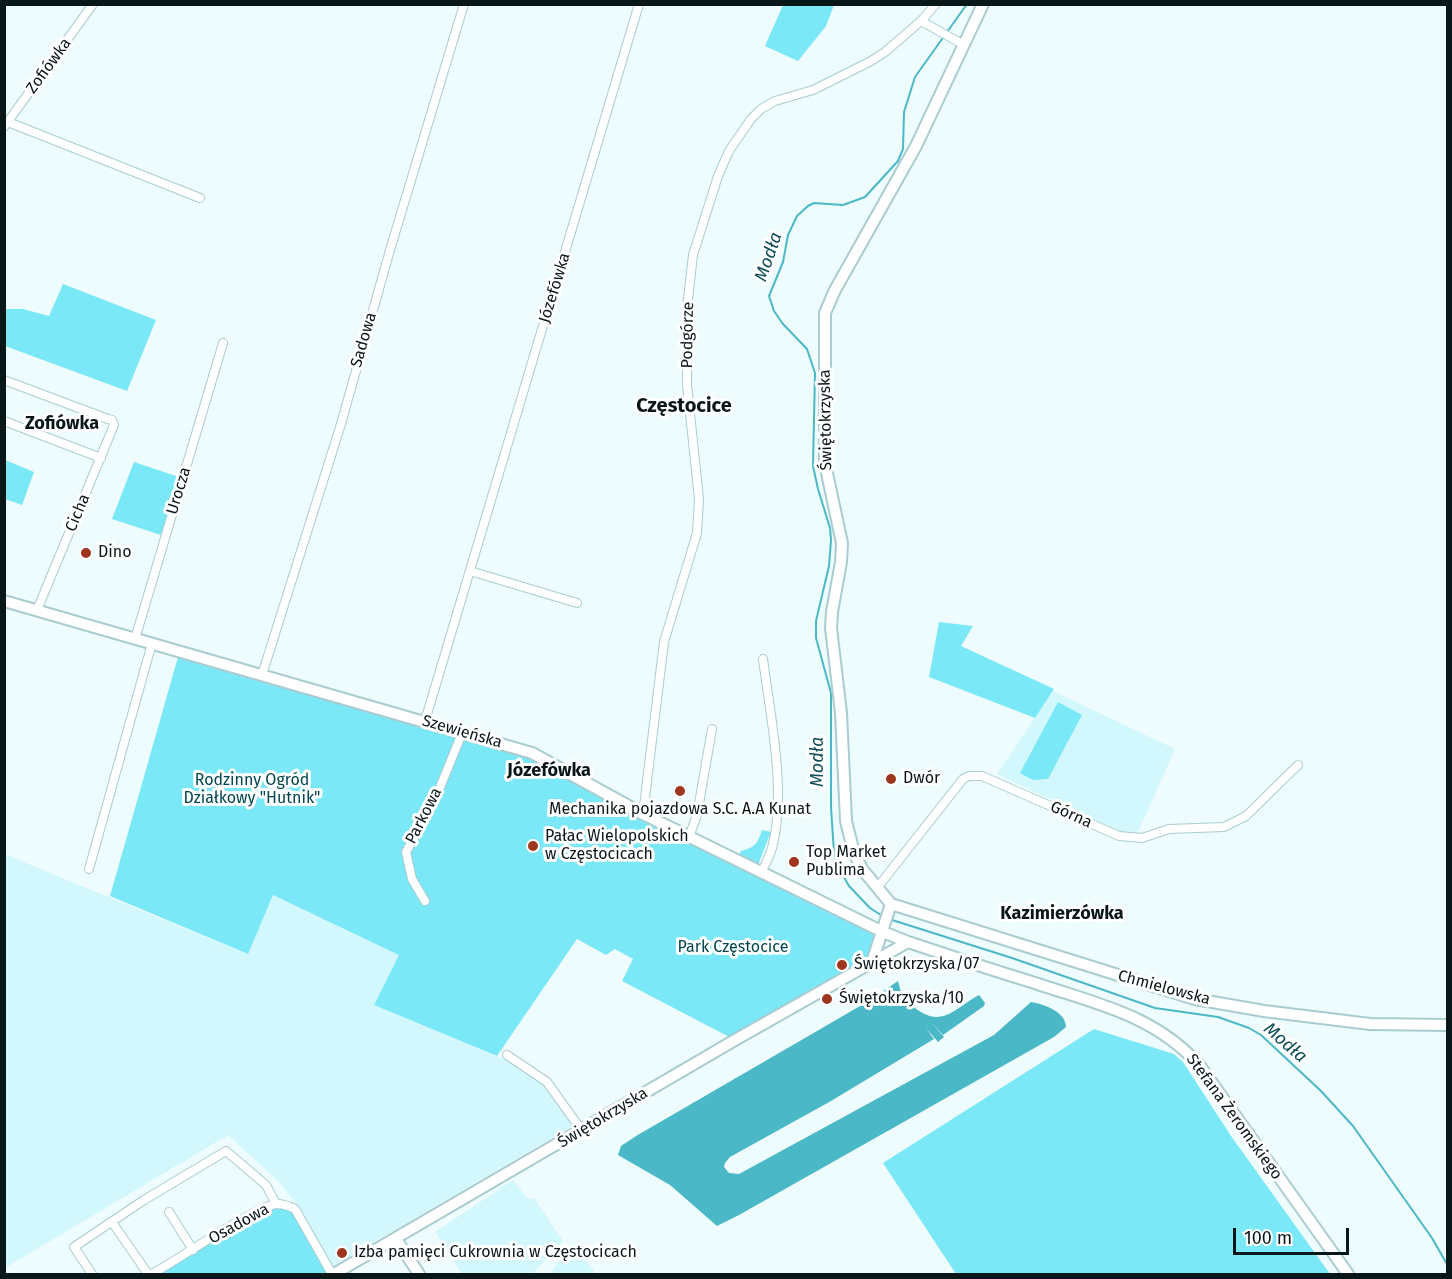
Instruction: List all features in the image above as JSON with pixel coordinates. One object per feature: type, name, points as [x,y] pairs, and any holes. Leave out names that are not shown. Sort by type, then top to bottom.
[{"type":"street","name":"Zofiówka","points":[[6,125],[93,4]]},
{"type":"street","name":"Sadowa","points":[[262,675],[341,424],[390,249],[464,4]]},
{"type":"street","name":"Józefówka","points":[[425,721],[639,4]]},
{"type":"street","name":"Podgórze","points":[[643,814],[664,642],[697,533],[699,499],[687,385],[688,299],[693,255],[718,176],[729,151],[761,109],[775,101],[813,90],[871,61],[921,21],[936,4]]},
{"type":"street","name":"Świętokrzyska","points":[[886,919],[877,888],[862,869],[854,853],[846,820],[841,713],[831,628],[842,543],[825,464],[825,313],[835,290],[916,146],[961,43],[983,4]]},
{"type":"street","points":[[921,21],[961,43]]},
{"type":"street","points":[[6,125],[200,198]]},
{"type":"street","name":"Urocza","points":[[135,639],[223,344]]},
{"type":"street","name":"Cicha","points":[[4,380],[108,418],[114,425],[37,610]]},
{"type":"street","points":[[4,421],[101,458]]},
{"type":"street","points":[[470,571],[577,603]]},
{"type":"street","name":"Szewieńska","points":[[4,601],[463,732],[541,757],[643,814],[761,873],[886,919]]},
{"type":"street","points":[[89,869],[152,643]]},
{"type":"street","points":[[761,873],[772,849],[776,828],[777,797],[775,756],[763,659]]},
{"type":"street","points":[[689,837],[698,815],[712,729]]},
{"type":"street","name":"Parkowa","points":[[425,901],[412,879],[406,852],[434,802],[463,732]]},
{"type":"street","name":"Górna","points":[[877,888],[963,779],[969,776],[982,776],[1119,836],[1142,838],[1169,829],[1224,827],[1246,816],[1298,765]]},
{"type":"street","points":[[872,962],[886,919]]},
{"type":"street","name":"Stefana Żeromskiego","points":[[886,919],[908,942],[1134,1017],[1177,1042],[1200,1066],[1348,1275]]},
{"type":"street","name":"Chmielowska","points":[[886,919],[1195,999],[1264,1011],[1370,1024],[1448,1025]]},
{"type":"street","name":"Świętokrzyska","points":[[333,1275],[908,942]]},
{"type":"street","points":[[507,1055],[548,1082],[582,1131]]},
{"type":"street","points":[[92,1275],[74,1246],[144,1200],[226,1151],[266,1185],[276,1204]]},
{"type":"street","name":"Osadowa","points":[[150,1275],[267,1206],[276,1204],[288,1205],[295,1209],[333,1275]]},
{"type":"street","points":[[169,1212],[193,1250]]},
{"type":"street","points":[[112,1222],[150,1275]]},
{"type":"street","points":[[392,1240],[412,1275]]},
{"type":"street","points":[[392,1240],[419,1275]]},
{"type":"shaded area","points":[[1053,691],[1175,749],[1139,830],[1127,835],[997,774]]},
{"type":"shaded area","points":[[4,854],[247,954],[273,895],[388,949],[399,955],[374,1005],[533,1074],[543,1082],[574,1125],[333,1266],[299,1207],[278,1181],[228,1135],[5,1268]]},
{"type":"shaded area","points":[[898,981],[907,1001],[933,1017],[948,1014],[979,995],[985,1003],[943,1035],[932,1023],[944,1037],[938,1042],[926,1028],[934,1039],[831,1101],[730,1157],[724,1167],[729,1173],[739,1174],[994,1035],[1031,1002],[1058,1013],[1066,1027],[1054,1037],[717,1226],[670,1185],[618,1155],[621,1146],[636,1136],[867,1002]]},
{"type":"shaded area","points":[[513,1180],[527,1198],[535,1199],[563,1241],[532,1274],[462,1274],[435,1232]]},
{"type":"shaded area","points":[[573,1243],[596,1274],[550,1274]]},
{"type":"green space","points":[[783,5],[834,5],[826,26],[798,61],[765,46]]},
{"type":"green space","points":[[63,284],[156,320],[127,391],[5,346],[5,309],[23,309],[49,316]]},
{"type":"green space","points":[[5,460],[34,472],[22,505],[5,499]]},
{"type":"green space","points":[[134,462],[179,477],[161,535],[112,519]]},
{"type":"green space","points":[[939,622],[973,626],[961,646],[1054,689],[1035,718],[929,677]]},
{"type":"green space","points":[[178,657],[457,737],[434,803],[463,731],[532,753],[883,932],[872,962],[735,1040],[622,981],[633,959],[615,949],[606,955],[577,939],[497,1056],[374,1005],[399,955],[273,895],[248,954],[110,896]]},
{"type":"green space","points":[[1058,702],[1082,715],[1048,779],[1033,780],[1020,773]]},
{"type":"green space","points":[[762,830],[771,832],[758,865],[739,855],[741,851],[755,844]]},
{"type":"green space","points":[[1094,1029],[1174,1054],[1183,1062],[1231,1136],[1330,1274],[956,1274],[883,1163]]},
{"type":"green space","points":[[267,1206],[295,1209],[332,1274],[152,1274]]},
{"type":"waterway","name":"Modła","points":[[884,917],[870,908],[849,886],[838,867],[834,853],[831,807],[831,693],[816,638],[816,621],[829,566],[831,540],[830,528],[813,466],[815,373],[807,349],[783,324],[774,311],[769,296],[783,262],[788,235],[797,216],[814,203],[843,205],[865,197],[898,161],[903,149],[904,112],[915,77],[967,4]]},
{"type":"waterway","name":"Modła","points":[[889,919],[1012,958],[1155,1008],[1218,1017],[1249,1028],[1261,1035],[1321,1091],[1353,1126],[1432,1238],[1448,1266]]},
{"type":"place","name":"Dino","points":[[86,553]]},
{"type":"place","name":"Dwór","points":[[891,779]]},
{"type":"place","name":"Mechanika pojazdowa S.C. A.A Kunat","points":[[680,791]]},
{"type":"place","name":"Pałac Wielopolskich w Częstocicach","points":[[533,846]]},
{"type":"place","name":"Top Market Publima","points":[[794,862]]},
{"type":"place","name":"Świętokrzyska/07","points":[[842,965]]},
{"type":"place","name":"Świętokrzyska/10","points":[[827,999]]},
{"type":"place","name":"Izba pamięci Cukrownia w Częstocicach","points":[[342,1253]]},
{"type":"district","name":"Częstocice","points":[[684,406]]},
{"type":"district","name":"Zofiówka","points":[[62,424]]},
{"type":"district","name":"Józefówka","points":[[549,771]]},
{"type":"district","name":"Kazimierzówka","points":[[1062,914]]},
{"type":"park label","name":"Rodzinny Ogród Działkowy \"Hutnik\"","points":[[252,790]]},
{"type":"park label","name":"Park Częstocice","points":[[733,948]]}]
